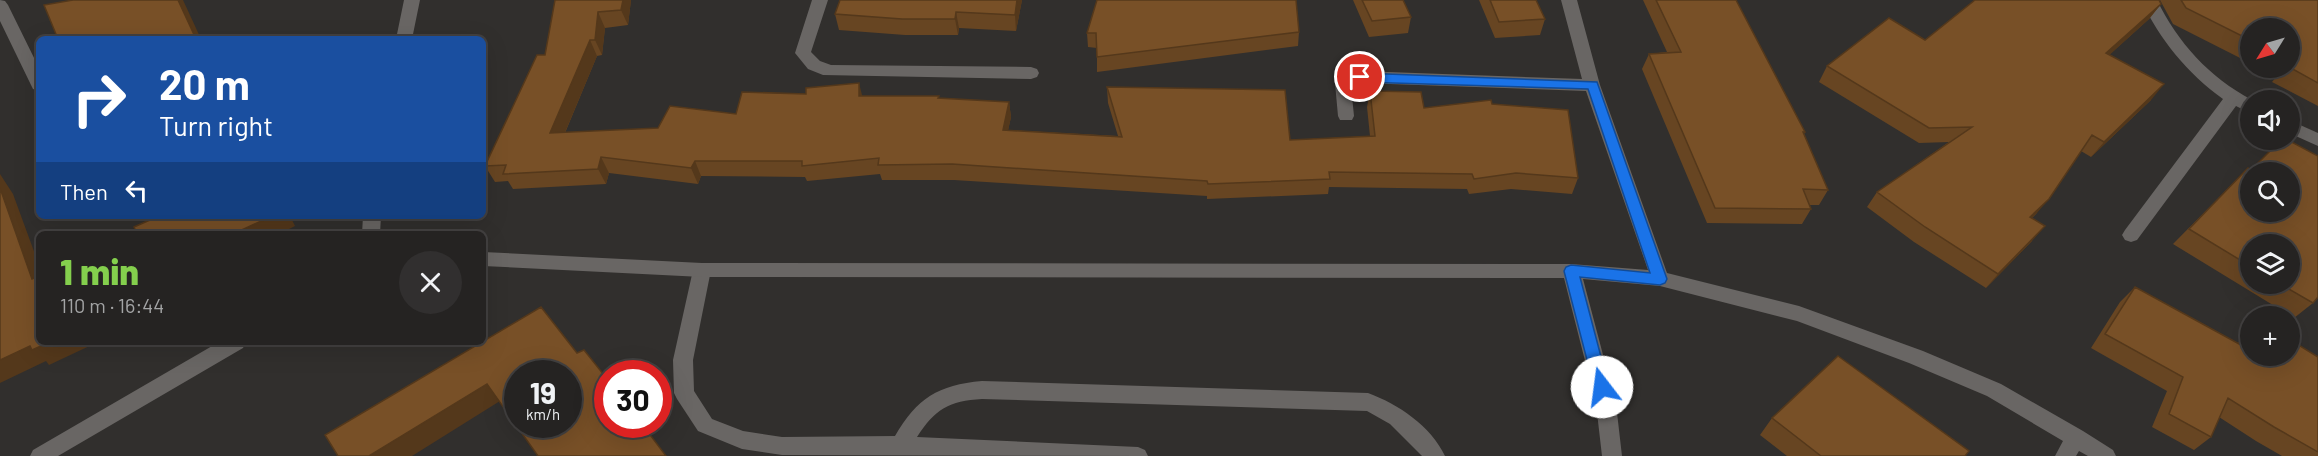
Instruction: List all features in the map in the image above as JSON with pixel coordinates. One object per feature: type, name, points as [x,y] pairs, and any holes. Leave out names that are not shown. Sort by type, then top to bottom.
[{"type":"street","points":[[405,36],[412,0]]},
{"type":"street","points":[[820,0],[803,53],[814,65],[829,71],[1031,73]]},
{"type":"street","points":[[1569,0],[1592,85],[1660,279]]},
{"type":"street","points":[[2149,0],[2158,20],[2183,55],[2240,102]]},
{"type":"street","points":[[0,4],[36,79]]},
{"type":"street","points":[[1346,116],[1344,83],[1360,77],[1592,85]]},
{"type":"street","points":[[2131,235],[2233,98]]},
{"type":"street","points":[[2300,131],[2318,140]]},
{"type":"street","points":[[486,259],[702,270],[1571,271],[1660,279],[1799,314],[1906,353],[1994,390],[2106,456]]},
{"type":"street","points":[[702,270],[683,360],[684,393],[705,425],[742,440],[782,446],[901,445],[1138,456]]},
{"type":"street","points":[[1571,271],[1606,404],[1612,456]]},
{"type":"street","points":[[40,456],[231,345]]},
{"type":"street","points":[[901,445],[916,417],[941,398],[962,390],[982,390],[1368,402],[1384,407],[1401,418],[1435,456]]},
{"type":"street","points":[[2065,456],[2076,437]]},
{"type":"building","points":[[73,0],[178,0],[195,36],[57,36],[44,5]]},
{"type":"building","points":[[555,0],[623,0],[621,10],[598,12],[595,40],[590,40],[550,133],[658,128],[670,106],[736,114],[742,92],[806,94],[806,88],[859,83],[859,96],[939,96],[938,98],[1009,102],[1003,130],[1122,137],[1107,87],[1285,90],[1290,140],[1375,136],[1370,91],[1421,92],[1424,108],[1491,100],[1492,104],[1568,110],[1578,178],[1516,173],[1474,179],[1472,174],[1329,172],[1330,179],[1208,184],[1207,181],[952,164],[878,165],[879,158],[802,166],[802,161],[695,161],[691,168],[601,157],[598,169],[503,174],[506,165],[486,166],[486,164],[537,55],[545,55]]},
{"type":"building","points":[[840,0],[1017,0],[1015,15],[956,12],[955,19],[902,19],[835,14]]},
{"type":"building","points":[[1097,0],[1296,0],[1299,32],[1097,57],[1096,33],[1087,33]]},
{"type":"building","points":[[1362,0],[1403,0],[1411,17],[1372,21]]},
{"type":"building","points":[[1490,0],[1536,0],[1545,19],[1499,22]]},
{"type":"building","points":[[1656,0],[1736,0],[1805,132],[1803,132],[1828,190],[1803,189],[1811,209],[1715,208],[1649,54],[1681,52]]},
{"type":"building","points":[[1975,0],[2159,0],[2161,4],[2106,53],[2164,84],[2104,142],[2092,135],[2049,199],[2030,217],[2045,226],[1998,274],[1925,227],[1877,192],[1972,127],[1929,128],[1827,66],[1889,18],[1925,40]]},
{"type":"building","points":[[2181,0],[2318,0],[2318,83],[2300,73],[2300,18],[2240,18],[2240,35],[2186,8]]},
{"type":"building","points":[[2300,146],[2318,156],[2318,297],[2313,303],[2297,294],[2300,294],[2300,234],[2240,234],[2240,260],[2189,229],[2240,176],[2240,222],[2300,222],[2300,162],[2259,162],[2271,150],[2300,150]]},
{"type":"building","points":[[0,188],[32,279],[36,277],[36,345],[43,345],[32,350],[30,346],[0,360]]},
{"type":"building","points":[[152,219],[266,219],[240,231],[136,231],[134,227]]},
{"type":"building","points":[[2135,287],[2240,344],[2240,366],[2300,366],[2300,346],[2318,357],[2318,452],[2228,398],[2211,437],[2169,414],[2183,377],[2105,334]]},
{"type":"building","points":[[541,307],[577,353],[584,350],[594,362],[594,438],[652,438],[666,456],[538,456],[525,438],[582,438],[582,360],[504,360],[504,408],[487,384],[369,456],[338,456],[325,435],[477,345],[486,345],[486,340]]},
{"type":"building","points":[[1838,356],[1969,451],[1965,456],[1821,456],[1772,418]]},
{"type":"route","points":[[1360,77],[1592,85],[1660,279],[1571,271],[1602,387]]}]
